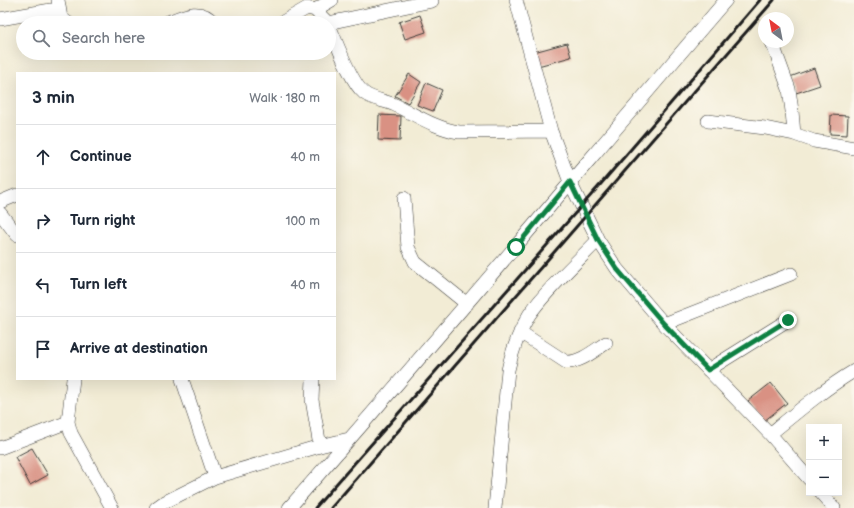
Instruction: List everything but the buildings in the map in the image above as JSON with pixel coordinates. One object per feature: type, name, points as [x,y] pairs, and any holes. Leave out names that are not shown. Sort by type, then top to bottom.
[{"type":"street","points":[[58,0],[63,16]]},
{"type":"street","points":[[293,16],[309,6],[332,0]]},
{"type":"street","points":[[516,0],[551,131],[570,182],[598,240],[617,269],[664,324],[770,434],[806,476]]},
{"type":"street","points":[[289,508],[516,247],[726,0]]},
{"type":"street","points":[[336,21],[432,1]]},
{"type":"street","points":[[309,6],[320,16]]},
{"type":"street","points":[[17,16],[51,10],[58,16]]},
{"type":"street","points":[[184,16],[199,13],[206,16]]},
{"type":"street","points":[[0,19],[16,16]]},
{"type":"street","points":[[336,41],[354,81],[363,92],[376,100],[393,104],[435,125],[454,131],[551,131]]},
{"type":"street","points":[[774,48],[789,89],[794,134]]},
{"type":"street","points":[[708,121],[765,128],[794,134],[814,141],[854,148]]},
{"type":"street","points":[[0,202],[16,195]]},
{"type":"street","points":[[404,198],[408,247],[415,262],[466,304]]},
{"type":"street","points":[[0,213],[16,234]]},
{"type":"street","points":[[495,508],[508,370],[512,352],[520,332],[530,316],[553,287],[598,240]]},
{"type":"street","points":[[664,324],[791,274]]},
{"type":"street","points":[[708,370],[788,320]]},
{"type":"street","points":[[520,332],[566,362],[577,360],[606,343]]},
{"type":"street","points":[[770,434],[810,402],[854,371]]},
{"type":"street","points":[[73,380],[68,422],[71,433],[112,508]]},
{"type":"street","points":[[182,380],[216,477]]},
{"type":"street","points":[[313,380],[312,400],[320,446]]},
{"type":"street","points":[[0,448],[68,422]]},
{"type":"street","points":[[156,508],[163,503],[216,477],[320,446],[349,439]]},
{"type":"street","points":[[824,496],[834,508]]},
{"type":"railway","points":[[315,508],[600,185],[760,0]]},
{"type":"railway","points":[[331,508],[774,0]]},
{"type":"route","points":[[516,247],[570,182],[598,240],[617,269],[664,324],[708,370],[788,320]]}]
